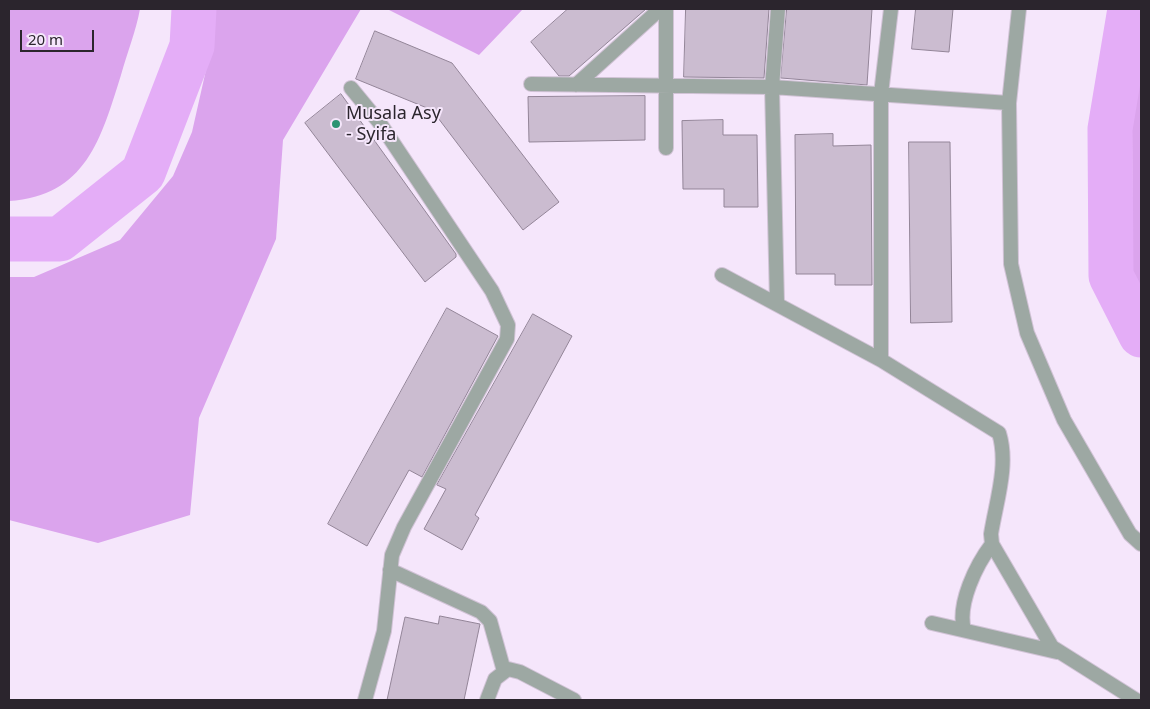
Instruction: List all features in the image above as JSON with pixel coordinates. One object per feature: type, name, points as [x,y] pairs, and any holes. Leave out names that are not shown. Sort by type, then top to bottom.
[{"type":"street","points":[[576,85],[660,9]]},
{"type":"street","points":[[666,9],[666,148]]},
{"type":"street","points":[[777,303],[772,87],[778,9]]},
{"type":"street","points":[[881,360],[881,94],[890,9]]},
{"type":"street","points":[[1019,9],[1008,103],[1011,264],[1027,333],[1064,420],[1130,534],[1141,544]]},
{"type":"street","points":[[531,84],[772,87],[1008,103]]},
{"type":"street","points":[[351,88],[379,122],[486,283],[508,325],[507,338],[404,527],[392,555],[384,631],[365,700]]},
{"type":"street","points":[[722,275],[881,360],[999,433],[1003,444],[1003,461],[992,527],[992,544],[1052,647],[1057,652],[1136,700]]},
{"type":"street","points":[[964,630],[961,615],[975,571],[978,563],[992,544]]},
{"type":"street","points":[[390,570],[481,612],[490,621],[504,671]]},
{"type":"street","points":[[932,624],[1057,652]]},
{"type":"street","points":[[486,700],[494,679],[508,669],[520,672],[574,700]]},
{"type":"shaded area","points":[[9,9],[140,9],[114,99],[97,142],[86,160],[73,176],[56,188],[35,197],[9,201]]},
{"type":"shaded area","points":[[215,9],[361,9],[283,140],[276,239],[199,418],[190,515],[98,543],[9,520],[9,277],[34,277],[120,240],[173,176],[192,132],[208,61]]},
{"type":"shaded area","points":[[387,9],[523,9],[479,55]]},
{"type":"shaded area","points":[[1141,74],[1141,287],[1133,271],[1132,130]]},
{"type":"building","points":[[568,9],[646,9],[569,76],[559,76],[531,42]]},
{"type":"building","points":[[686,9],[769,9],[764,78],[684,77]]},
{"type":"building","points":[[787,9],[872,9],[867,85],[781,78]]},
{"type":"building","points":[[916,9],[953,9],[949,52],[912,49]]},
{"type":"building","points":[[375,31],[452,63],[559,202],[523,230],[432,110],[356,79]]},
{"type":"building","points":[[341,94],[456,254],[456,257],[425,282],[305,123]]},
{"type":"building","points":[[645,96],[645,140],[529,142],[528,97]]},
{"type":"building","points":[[723,120],[723,135],[757,135],[758,207],[724,207],[724,189],[683,189],[682,121]]},
{"type":"building","points":[[833,134],[833,146],[871,145],[872,285],[835,285],[835,274],[796,274],[795,135]]},
{"type":"building","points":[[909,142],[950,142],[952,322],[911,323]]},
{"type":"building","points":[[447,308],[498,336],[422,477],[409,470],[367,546],[328,524]]},
{"type":"building","points":[[533,314],[572,336],[475,515],[479,518],[462,550],[424,529],[446,489],[437,485]]},
{"type":"building","points":[[440,616],[480,624],[464,700],[387,700],[405,617],[438,624]]},
{"type":"waterway","points":[[9,239],[60,239],[143,173],[192,46],[194,9]]},
{"type":"waterway","points":[[1130,9],[1110,129],[1111,276],[1141,335]]},
{"type":"place","name":"Musala Asy - Syifa","points":[[336,124]]}]
